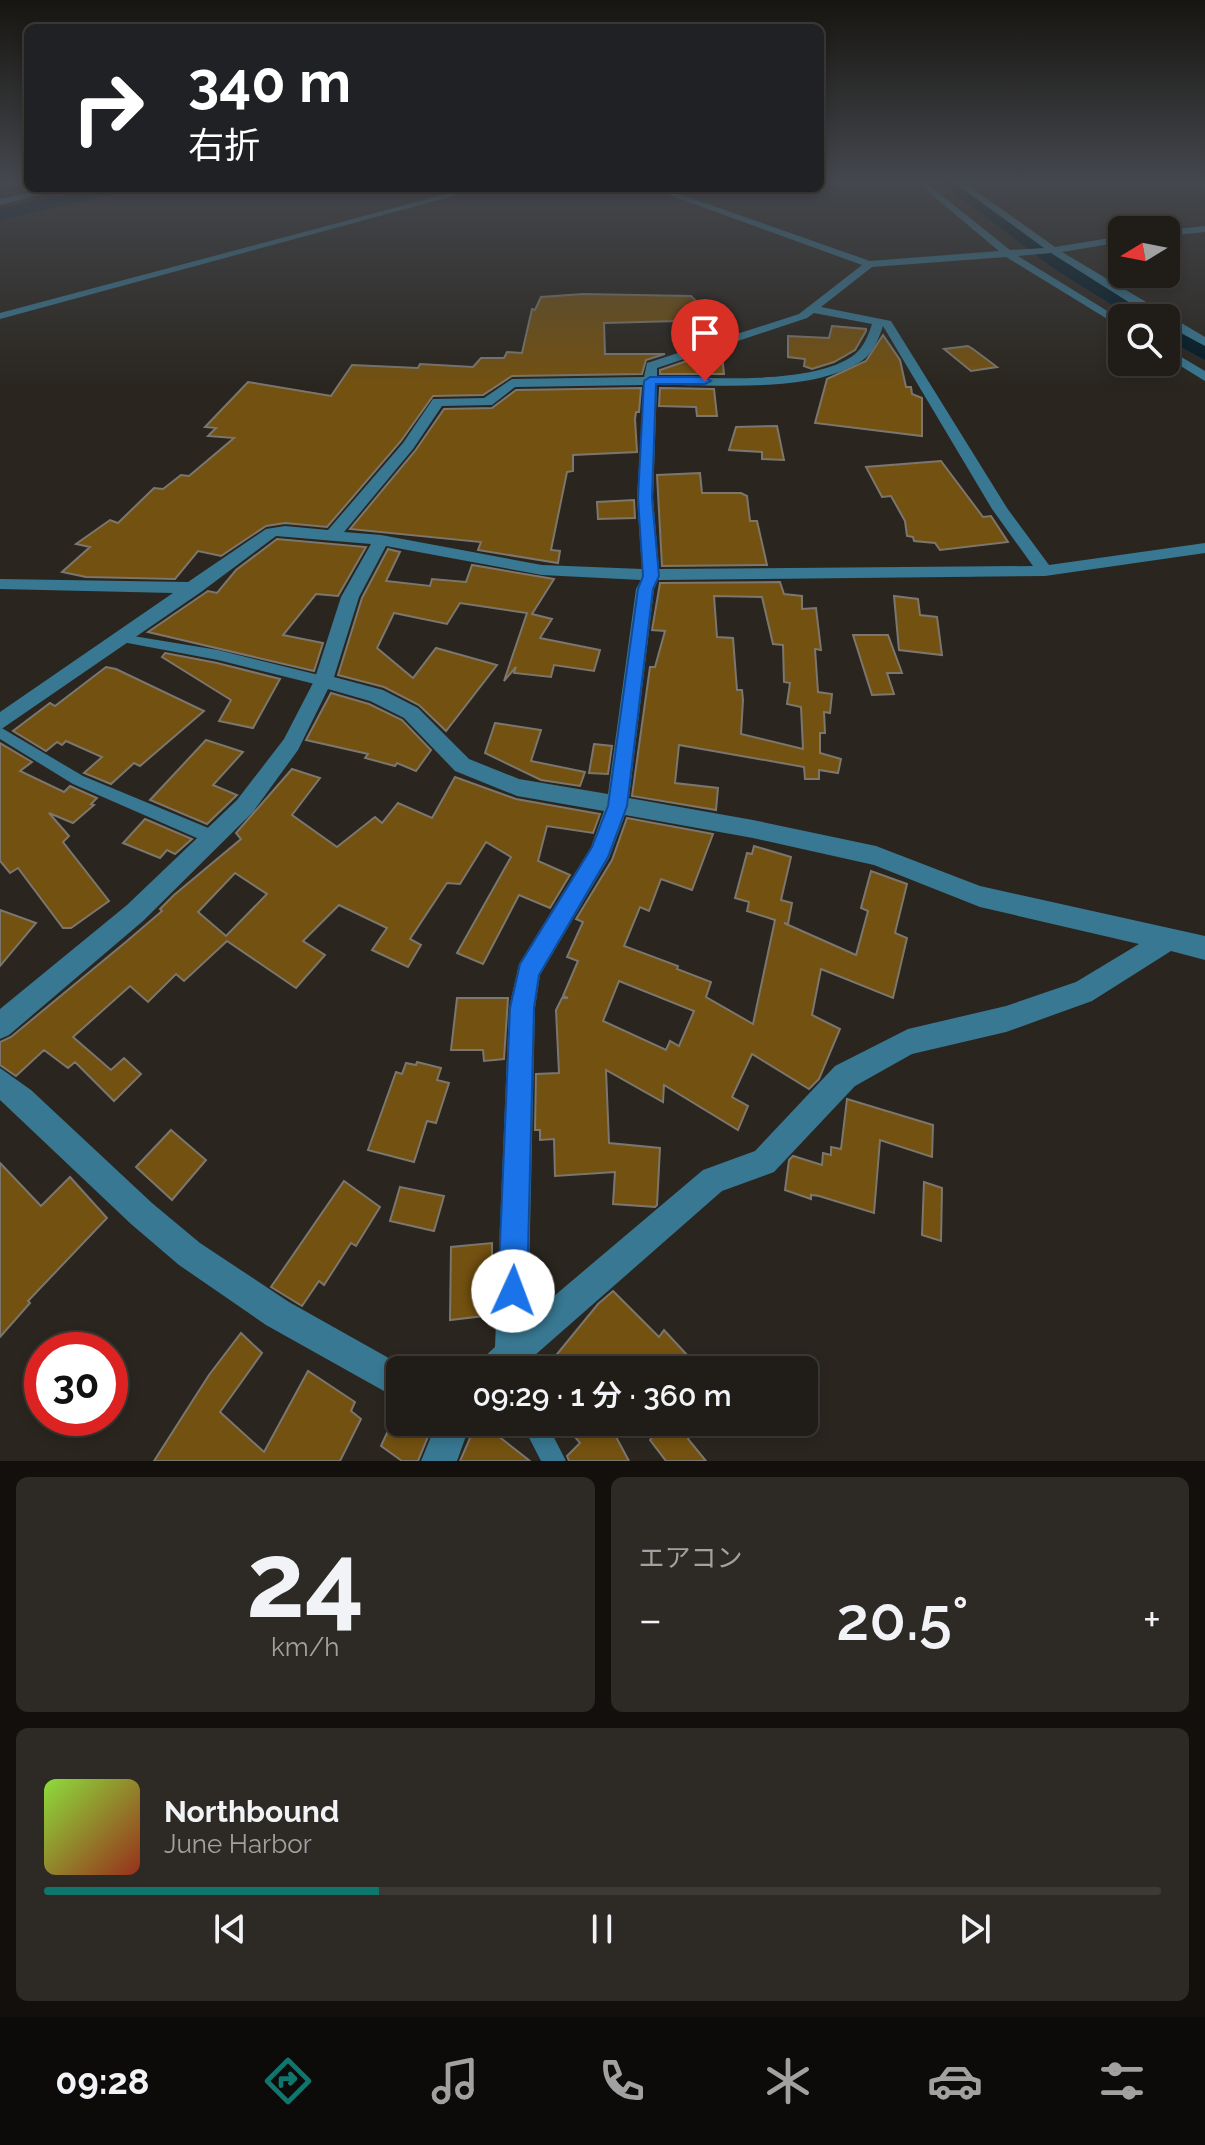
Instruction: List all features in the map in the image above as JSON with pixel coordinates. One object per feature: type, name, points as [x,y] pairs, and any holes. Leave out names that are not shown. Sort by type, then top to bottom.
[{"type":"street","points":[[0,316],[250,249]]},
{"type":"street","points":[[827,249],[869,264],[1058,249]]},
{"type":"street","points":[[1006,249],[1108,316]]},
{"type":"street","points":[[1053,250],[1138,304]]},
{"type":"street","points":[[502,1356],[522,1008],[528,972],[601,851],[617,806],[645,589],[651,576],[645,498],[651,366],[775,327],[813,309],[869,264]]},
{"type":"street","points":[[813,309],[887,323],[1000,509],[1045,571]]},
{"type":"street","points":[[332,536],[408,446],[438,402],[487,402],[512,383],[808,379],[857,359],[871,344],[879,320]]},
{"type":"street","points":[[1180,328],[1205,342]]},
{"type":"street","points":[[1180,361],[1205,377]]},
{"type":"street","points":[[0,722],[272,532],[381,540],[542,570],[651,576],[1045,571],[1205,548]]},
{"type":"street","points":[[0,1026],[135,913],[245,806],[291,744],[323,681],[350,597],[381,540]]},
{"type":"street","points":[[0,584],[195,588]]},
{"type":"street","points":[[323,681],[376,695],[411,713],[462,765],[517,787],[753,829],[876,856],[980,896],[1205,948]]},
{"type":"street","points":[[511,1356],[713,1180],[764,1162],[845,1076],[908,1042],[1006,1019],[1083,992],[1166,941]]},
{"type":"street","points":[[0,1082],[28,1104],[162,1232],[250,1299],[386,1375]]},
{"type":"street","points":[[439,1461],[449,1436]]},
{"type":"lane","points":[[121,638],[218,655],[323,681]]},
{"type":"lane","points":[[0,732],[78,780],[212,837]]},
{"type":"lane","points":[[541,1436],[554,1461]]},
{"type":"building","points":[[583,294],[691,296],[715,320],[604,323],[605,354],[665,354],[646,360],[642,374],[512,376],[483,395],[433,396],[401,441],[327,527],[285,523],[266,526],[221,556],[198,551],[175,579],[86,577],[62,572],[90,547],[76,544],[110,520],[118,523],[154,488],[163,489],[181,475],[189,476],[234,438],[208,436],[216,428],[205,427],[248,382],[331,396],[352,365],[473,367],[481,358],[504,358],[507,352],[522,353],[532,309],[535,310],[541,297]]},
{"type":"building","points":[[832,326],[866,331],[855,350],[834,362],[812,369],[804,366],[805,359],[788,357],[788,336],[829,338]]},
{"type":"building","points":[[883,335],[900,360],[906,387],[911,387],[912,394],[922,398],[922,436],[815,423],[827,379],[866,361]]},
{"type":"building","points":[[968,346],[997,367],[971,371],[944,349]]},
{"type":"building","points":[[707,354],[722,355],[724,374],[660,374],[660,370]]},
{"type":"building","points":[[641,388],[639,412],[636,412],[635,419],[637,452],[573,455],[573,471],[567,472],[551,550],[560,551],[558,563],[478,550],[481,542],[350,529],[415,451],[444,409],[492,408],[516,390]]},
{"type":"building","points":[[660,388],[714,389],[717,416],[697,416],[696,407],[659,406]]},
{"type":"building","points":[[777,426],[784,460],[762,459],[762,452],[729,450],[736,427]]},
{"type":"building","points":[[941,461],[983,517],[991,516],[1008,542],[940,550],[935,543],[914,541],[913,537],[907,536],[905,521],[891,496],[882,497],[866,467]]},
{"type":"building","points":[[700,473],[702,493],[741,493],[747,496],[750,521],[757,521],[767,565],[662,566],[657,475]]},
{"type":"building","points":[[634,500],[635,518],[598,519],[597,502]]},
{"type":"building","points":[[277,539],[366,547],[338,596],[316,594],[283,635],[323,643],[314,671],[148,632],[208,591],[217,593],[236,570]]},
{"type":"building","points":[[388,549],[400,552],[386,581],[430,586],[432,579],[466,582],[472,565],[554,579],[532,614],[552,619],[540,638],[600,650],[594,671],[554,665],[551,677],[514,673],[516,667],[504,681],[527,613],[460,603],[447,624],[394,613],[377,648],[413,678],[436,648],[497,665],[446,731],[419,705],[384,687],[338,675],[362,598]]},
{"type":"building","points":[[780,582],[784,594],[802,596],[802,609],[816,608],[821,650],[815,649],[818,692],[832,694],[830,713],[824,712],[825,733],[820,733],[820,753],[841,759],[838,773],[819,770],[819,779],[805,779],[804,767],[679,745],[675,783],[718,788],[716,810],[632,796],[650,667],[655,667],[665,631],[652,630],[660,583]],"holes":[[[714,596],[762,597],[773,644],[783,645],[784,682],[790,683],[787,704],[801,707],[803,749],[741,734],[743,700],[742,690],[737,690],[733,638],[717,637]]]},
{"type":"building","points":[[894,596],[918,599],[920,615],[937,617],[942,655],[899,650]]},
{"type":"building","points":[[853,635],[888,635],[902,673],[887,673],[894,694],[872,695]]},
{"type":"building","points":[[165,653],[280,679],[253,728],[219,721],[231,700],[162,657]]},
{"type":"building","points":[[106,667],[204,711],[140,766],[134,763],[111,784],[84,773],[102,757],[66,741],[62,745],[57,742],[46,751],[13,731],[50,703],[55,706]]},
{"type":"building","points":[[331,693],[369,704],[402,720],[431,750],[416,771],[397,763],[395,766],[365,758],[368,754],[306,740]]},
{"type":"building","points":[[495,723],[541,730],[531,761],[585,772],[580,786],[541,780],[485,753]]},
{"type":"building","points":[[206,740],[243,752],[213,785],[237,795],[207,824],[150,800]]},
{"type":"building","points":[[0,743],[32,762],[20,771],[64,792],[70,786],[97,798],[91,804],[94,805],[73,823],[49,813],[69,836],[63,842],[109,901],[71,928],[63,928],[18,868],[10,873],[0,861]]},
{"type":"building","points":[[594,744],[612,746],[608,774],[589,773]]},
{"type":"building","points":[[292,769],[320,778],[292,815],[337,847],[375,817],[382,823],[398,803],[432,818],[455,777],[516,799],[600,814],[593,833],[547,826],[538,861],[570,875],[550,908],[519,895],[483,964],[457,953],[511,857],[486,842],[460,884],[447,883],[410,939],[421,945],[408,967],[372,950],[387,928],[339,905],[303,941],[325,955],[296,988],[227,941],[184,981],[176,974],[148,1002],[130,986],[73,1037],[111,1070],[124,1058],[141,1074],[114,1101],[75,1062],[68,1068],[44,1050],[16,1076],[0,1065],[0,1042],[11,1037],[162,911],[160,909],[174,895],[241,839],[236,833]],"holes":[[[235,873],[267,894],[226,936],[198,912]]]},
{"type":"building","points":[[627,818],[713,834],[692,890],[661,879],[649,911],[640,907],[624,946],[711,982],[706,997],[753,1024],[775,920],[747,911],[749,902],[735,898],[747,853],[752,854],[754,846],[791,857],[781,900],[792,903],[788,924],[784,923],[856,955],[868,911],[861,908],[871,871],[907,884],[895,933],[907,938],[893,998],[821,969],[812,1015],[840,1029],[819,1079],[809,1089],[752,1054],[732,1097],[748,1106],[738,1130],[664,1085],[663,1102],[606,1070],[609,1143],[660,1148],[655,1207],[613,1204],[615,1172],[555,1176],[554,1139],[540,1140],[540,1130],[535,1130],[536,1074],[559,1073],[556,1010],[562,998],[568,998],[563,996],[578,961],[567,957],[583,922],[576,919],[612,860]],"holes":[[[619,981],[694,1011],[679,1046],[670,1041],[666,1050],[603,1021]]]},
{"type":"building","points":[[145,819],[192,839],[175,854],[167,850],[160,858],[123,843]]},
{"type":"building","points":[[0,910],[36,923],[0,966]]},
{"type":"building","points":[[457,998],[508,998],[504,1059],[484,1061],[483,1050],[451,1050]]},
{"type":"building","points":[[417,1062],[441,1068],[437,1080],[449,1083],[436,1123],[427,1121],[414,1162],[368,1150],[396,1072],[402,1074],[406,1063],[416,1065]]},
{"type":"building","points":[[847,1099],[933,1125],[932,1157],[880,1140],[874,1213],[819,1196],[811,1195],[811,1199],[785,1190],[789,1160],[793,1156],[822,1165],[823,1153],[831,1155],[831,1147],[841,1149]]},
{"type":"building","points":[[171,1130],[206,1160],[172,1200],[136,1167]]},
{"type":"building","points":[[0,1163],[41,1206],[70,1177],[107,1218],[28,1301],[30,1303],[0,1337]]},
{"type":"building","points":[[344,1181],[380,1207],[356,1246],[351,1243],[324,1285],[319,1281],[302,1306],[271,1287]]},
{"type":"building","points":[[924,1182],[942,1188],[941,1241],[922,1235]]},
{"type":"building","points":[[400,1187],[444,1196],[434,1231],[390,1221]]},
{"type":"building","points":[[492,1243],[492,1315],[450,1320],[451,1247]]},
{"type":"building","points":[[613,1291],[659,1337],[664,1330],[688,1356],[555,1356],[598,1304]]},
{"type":"building","points":[[241,1333],[262,1353],[220,1412],[264,1452],[308,1371],[355,1402],[351,1411],[361,1419],[340,1461],[154,1461],[209,1375]]},
{"type":"building","points":[[386,1435],[428,1436],[418,1461],[402,1461],[381,1446]]},
{"type":"building","points":[[471,1436],[498,1436],[530,1461],[460,1461]]},
{"type":"building","points":[[574,1436],[616,1436],[629,1461],[569,1461],[567,1456],[580,1443]]},
{"type":"building","points":[[653,1436],[690,1436],[688,1439],[706,1461],[666,1461],[650,1440]]},
{"type":"waterway","points":[[1042,249],[1127,304]]},
{"type":"waterway","points":[[1180,337],[1205,352]]},
{"type":"route","points":[[513,1291],[522,1008],[528,972],[601,851],[617,806],[645,589],[651,576],[645,498],[650,381],[705,381]]}]
